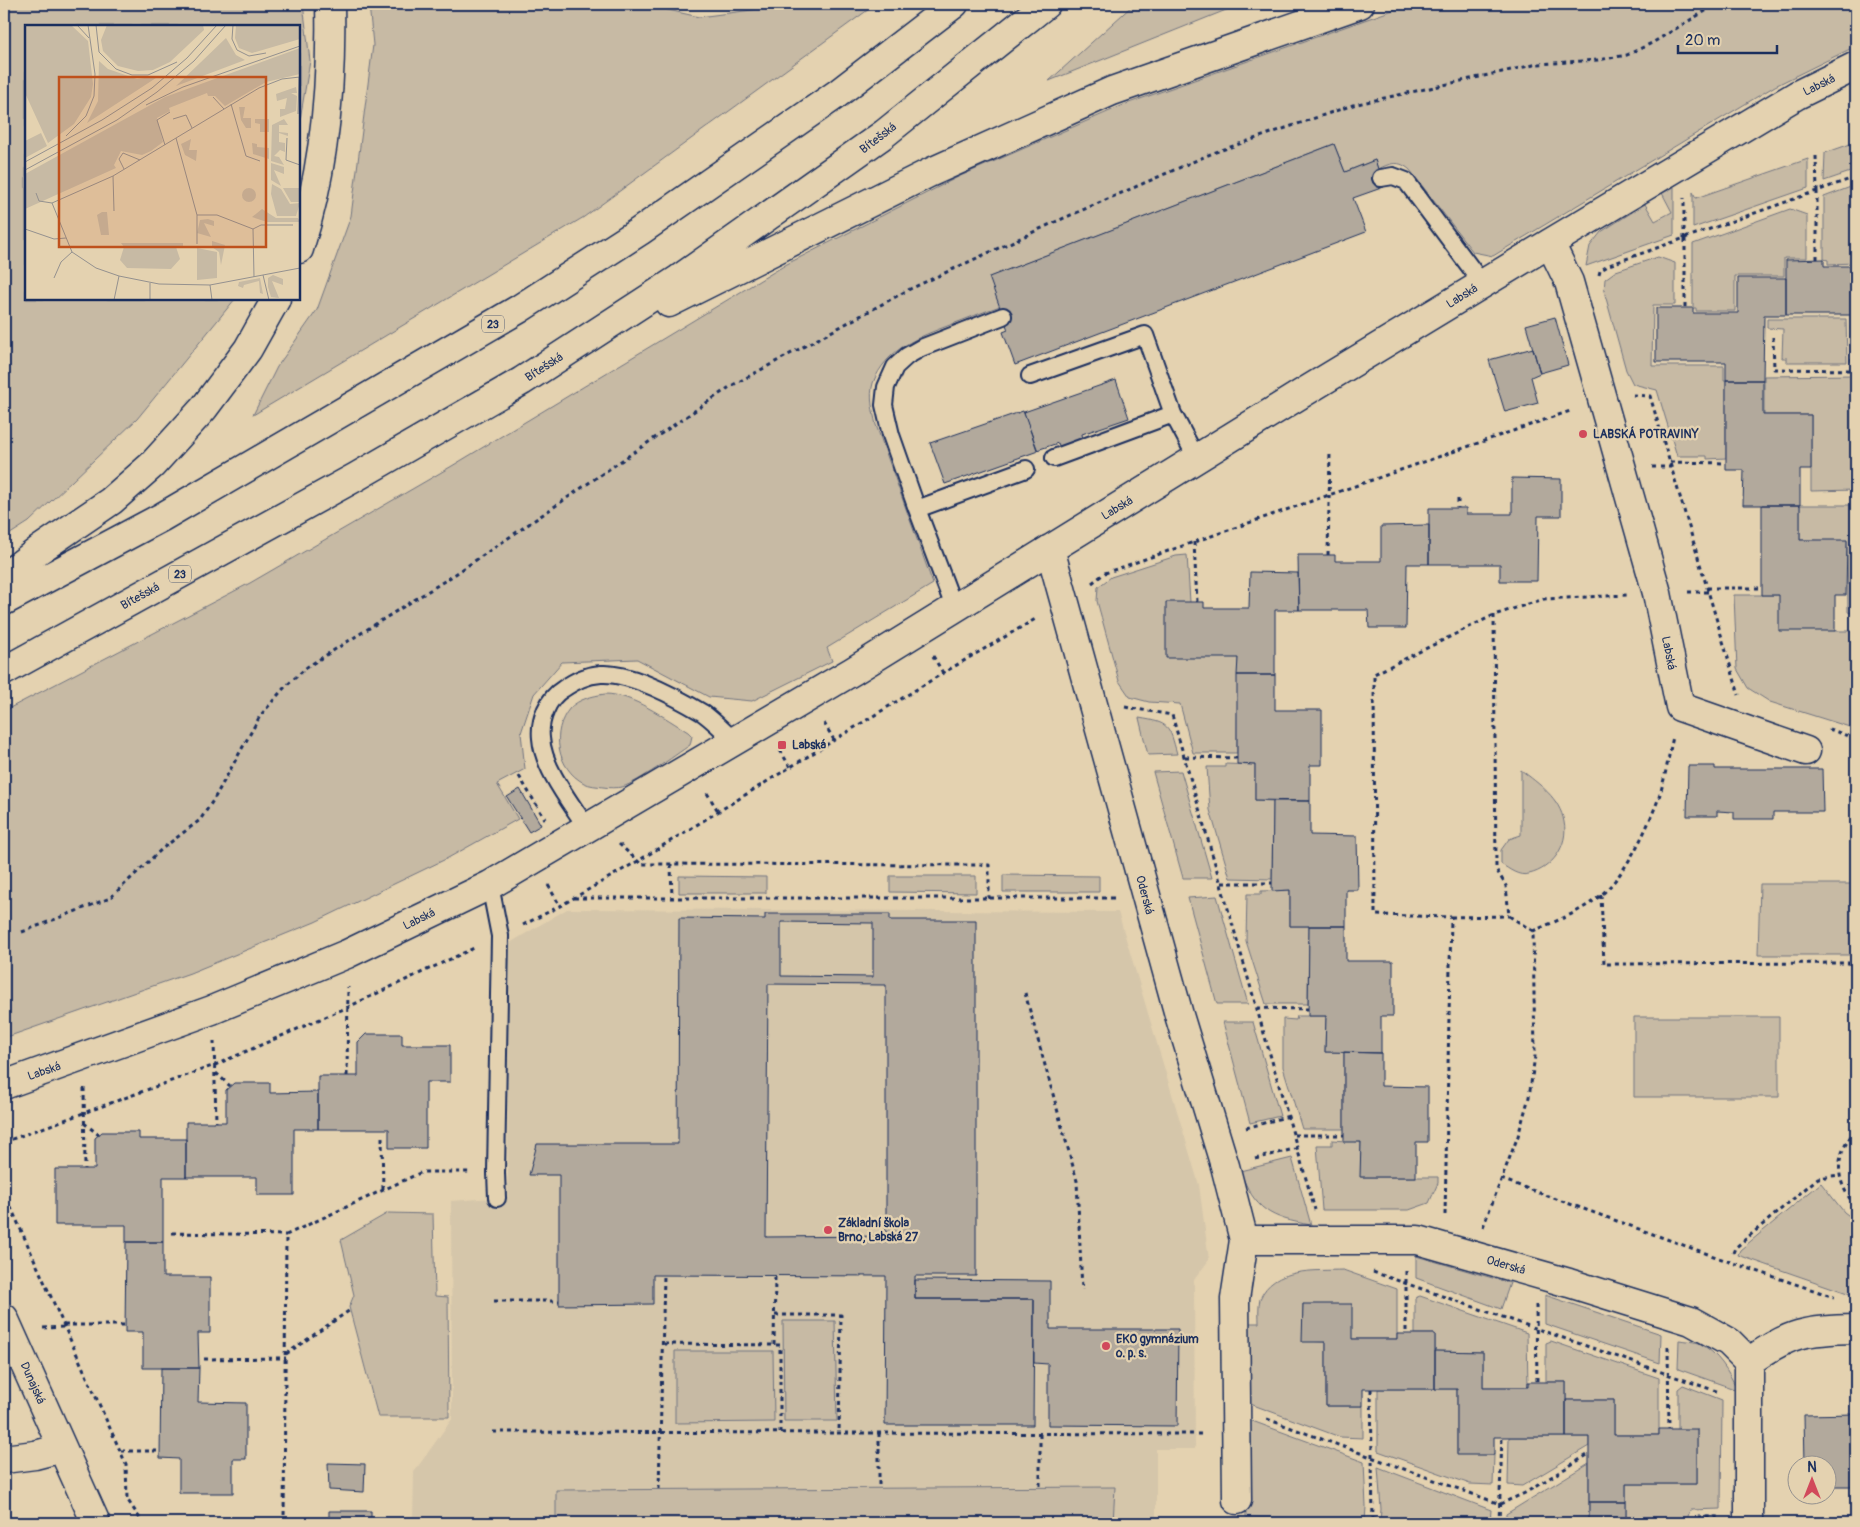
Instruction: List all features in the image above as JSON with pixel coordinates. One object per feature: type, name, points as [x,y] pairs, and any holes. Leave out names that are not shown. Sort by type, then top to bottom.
[{"type":"main road","points":[[300,246],[308,223],[321,166],[328,109],[330,4]]},
{"type":"main road","name":"23","points":[[4,601],[162,517],[519,309],[640,231],[837,94],[954,4]]},
{"type":"main road","name":"Bítešská","points":[[4,671],[356,477],[522,381],[679,279],[884,134],[1046,4]]},
{"type":"main road","points":[[522,381],[672,302],[928,173],[1112,91],[1360,4]]},
{"type":"main road","name":"Labská","points":[[4,1085],[212,1010],[348,954],[490,885],[852,671],[1482,283],[1798,96],[1856,66]]},
{"type":"main road","name":"Labská","points":[[1550,243],[1569,282],[1657,593],[1680,707]]},
{"type":"main road","points":[[4,577],[39,550],[111,502],[152,465],[204,408],[248,349],[275,300]]},
{"type":"main road","name":"Oderská","points":[[1050,549],[1178,1015],[1225,1166],[1244,1240],[1235,1299],[1237,1500]]},
{"type":"main road","points":[[1680,707],[1806,752]]},
{"type":"main road","name":"Oderská","points":[[1244,1240],[1418,1240],[1691,1321],[1729,1342],[1749,1362]]},
{"type":"main road","name":"Dunajská","points":[[4,1318],[96,1523]]},
{"type":"main road","points":[[1749,1523],[1749,1362],[1772,1345],[1791,1336],[1819,1330],[1856,1329]]},
{"type":"main road","points":[[4,1459],[35,1455],[62,1448]]},
{"type":"lane","points":[[1381,178],[1392,176],[1406,181],[1482,283]]},
{"type":"lane","points":[[954,607],[917,509],[886,417],[884,398],[890,377],[901,361],[921,348],[1003,316]]},
{"type":"lane","points":[[1030,376],[1145,335],[1173,414],[1197,459]]},
{"type":"lane","points":[[1054,458],[1173,414]]},
{"type":"lane","points":[[917,509],[1026,469]]},
{"type":"lane","points":[[587,828],[547,765],[541,738],[544,713],[556,693],[579,678],[602,674],[624,676],[643,682],[703,714],[734,741]]},
{"type":"lane","points":[[490,885],[500,936],[497,1198]]},
{"type":"path","points":[[22,932],[110,898],[163,848],[200,820],[214,799],[260,716],[284,688],[308,667],[454,575],[732,386],[910,289],[1055,222],[1214,153],[1353,105],[1538,64],[1598,60],[1627,55],[1652,43],[1717,4]]},
{"type":"path","points":[[1816,156],[1817,259]]},
{"type":"path","points":[[1596,281],[1600,271],[1609,265],[1856,178]]},
{"type":"path","points":[[1685,239],[1685,308]]},
{"type":"path","points":[[1773,337],[1774,369],[1854,370],[1852,322]]},
{"type":"path","points":[[1625,394],[1650,396],[1739,695],[1748,698]]},
{"type":"path","points":[[1086,587],[1105,573],[1576,409]]},
{"type":"path","points":[[1328,555],[1330,452]]},
{"type":"path","points":[[1670,462],[1726,463]]},
{"type":"path","points":[[1458,499],[1458,508]]},
{"type":"path","points":[[1194,542],[1197,602]]},
{"type":"path","points":[[1707,588],[1762,588]]},
{"type":"path","points":[[1533,931],[1508,916],[1374,915],[1374,674],[1494,615],[1544,599],[1630,595]]},
{"type":"path","points":[[1494,615],[1496,869],[1506,886],[1508,916]]},
{"type":"path","points":[[4,1142],[215,1065],[348,1008],[560,906],[638,861],[943,673],[1041,616]]},
{"type":"path","points":[[1119,706],[1172,715],[1317,1216]]},
{"type":"path","points":[[1533,931],[1574,912],[1601,895],[1624,868],[1645,830],[1658,799],[1680,707]]},
{"type":"path","points":[[1820,726],[1856,740]]},
{"type":"path","points":[[776,743],[790,767]]},
{"type":"path","points":[[1185,757],[1237,758]]},
{"type":"path","points":[[519,776],[549,826]]},
{"type":"path","points":[[703,786],[718,811]]},
{"type":"path","points":[[638,861],[641,864],[989,865],[989,899]]},
{"type":"path","points":[[671,864],[672,899]]},
{"type":"path","points":[[546,883],[560,906]]},
{"type":"path","points":[[1222,883],[1272,883]]},
{"type":"path","points":[[1601,895],[1604,964],[1856,963]]},
{"type":"path","points":[[574,898],[1118,898]]},
{"type":"path","points":[[1445,1223],[1450,917]]},
{"type":"path","points":[[1481,1233],[1518,1136],[1529,1097],[1535,1056],[1533,931]]},
{"type":"path","points":[[348,954],[348,1076]]},
{"type":"path","points":[[1025,993],[1077,1181],[1082,1290]]},
{"type":"path","points":[[1258,1008],[1308,1009]]},
{"type":"path","points":[[212,1010],[216,1122]]},
{"type":"path","points":[[83,1058],[85,1169]]},
{"type":"path","points":[[215,1072],[230,1086]]},
{"type":"path","points":[[1242,1129],[1289,1116]]},
{"type":"path","points":[[84,1123],[98,1135]]},
{"type":"path","points":[[1856,1130],[1845,1145],[1839,1162],[1840,1174],[1847,1196],[1856,1206]]},
{"type":"path","points":[[1294,1135],[1344,1135]]},
{"type":"path","points":[[382,1137],[383,1190]]},
{"type":"path","points":[[1225,1166],[1298,1148]]},
{"type":"path","points":[[172,1233],[286,1235],[422,1172],[444,1171]]},
{"type":"path","points":[[1733,1253],[1735,1248],[1818,1178],[1840,1174]]},
{"type":"path","points":[[1501,1179],[1838,1299]]},
{"type":"path","points":[[4,1192],[126,1464],[127,1499],[143,1523]]},
{"type":"path","points":[[284,1523],[286,1235]]},
{"type":"path","points":[[1406,1265],[1406,1334]]},
{"type":"path","points":[[1364,1270],[1668,1373],[1721,1393]]},
{"type":"path","points":[[659,1489],[664,1344],[664,1274]]},
{"type":"path","points":[[1537,1274],[1537,1382]]},
{"type":"path","points":[[774,1345],[776,1275]]},
{"type":"path","points":[[494,1301],[559,1301]]},
{"type":"path","points":[[204,1359],[286,1356],[350,1310]]},
{"type":"path","points":[[1668,1314],[1669,1430]]},
{"type":"path","points":[[776,1315],[841,1315],[839,1433]]},
{"type":"path","points":[[64,1325],[126,1325]]},
{"type":"path","points":[[664,1344],[780,1345],[780,1433]]},
{"type":"path","points":[[1371,1389],[1373,1523]]},
{"type":"path","points":[[493,1432],[1040,1434],[1236,1421],[1372,1457],[1500,1504],[1525,1493],[1588,1454]]},
{"type":"path","points":[[879,1433],[879,1488]]},
{"type":"path","points":[[1040,1434],[1040,1487]]},
{"type":"path","points":[[1499,1523],[1502,1437]]},
{"type":"path","points":[[120,1451],[160,1451]]},
{"type":"path","points":[[1694,1523],[1696,1517],[1721,1517]]},
{"type":"shaded area","points":[[4,4],[303,4],[310,61],[300,119],[300,25],[25,25],[25,300],[234,300],[137,419],[29,522],[4,538]]},
{"type":"shaded area","points":[[369,4],[642,4],[699,17],[797,4],[876,4],[584,217],[253,415],[277,367],[317,310],[351,216],[373,45]]},
{"type":"shaded area","points":[[1134,4],[1241,4],[1049,81]]},
{"type":"shaded area","points":[[1410,4],[1856,4],[1856,46],[1775,86],[1493,256],[1473,252],[1406,167],[1395,164],[1378,169],[1375,160],[1345,172],[1334,144],[990,277],[1000,306],[926,334],[904,346],[886,361],[879,371],[872,388],[872,404],[876,425],[933,584],[827,648],[832,661],[752,701],[709,697],[637,659],[562,662],[534,694],[521,733],[525,769],[497,784],[518,819],[448,858],[315,922],[190,973],[4,1038],[4,711],[250,583],[452,466],[787,264],[958,177],[1126,104]]},
{"type":"shaded area","points":[[1856,142],[1856,170],[1824,181],[1825,153]]},
{"type":"shaded area","points":[[1808,159],[1808,188],[1693,228],[1693,192],[1696,198]]},
{"type":"shaded area","points":[[1856,185],[1856,263],[1828,264],[1828,260],[1824,259],[1824,197]]},
{"type":"shaded area","points":[[1674,187],[1674,235],[1586,266],[1590,246],[1601,232],[1645,204],[1655,221],[1672,212],[1662,193]]},
{"type":"shaded area","points":[[1790,209],[1807,215],[1807,258],[1784,258],[1784,276],[1735,276],[1735,311],[1696,311],[1696,308],[1693,308],[1693,244]]},
{"type":"shaded area","points":[[1658,257],[1675,263],[1675,305],[1653,305],[1652,366],[1724,366],[1724,380],[1726,380],[1726,458],[1707,459],[1707,456],[1677,456],[1657,390],[1633,384],[1626,370],[1604,291],[1605,279],[1616,271]]},
{"type":"shaded area","points":[[1767,319],[1846,319],[1847,362],[1787,362],[1787,358],[1782,358],[1783,329],[1767,328]]},
{"type":"shaded area","points":[[1856,375],[1856,490],[1811,491],[1811,415],[1764,415],[1764,376]]},
{"type":"shaded area","points":[[1800,505],[1856,505],[1856,614],[1848,612],[1847,541],[1800,540]]},
{"type":"shaded area","points":[[1187,555],[1190,602],[1238,658],[1237,753],[1193,753],[1180,704],[1149,702],[1130,697],[1119,681],[1097,601],[1098,587],[1111,577],[1176,556]]},
{"type":"shaded area","points":[[1734,595],[1779,595],[1835,631],[1856,631],[1856,729],[1770,702],[1748,688],[1737,669]]},
{"type":"shaded area","points":[[605,694],[637,702],[659,714],[692,736],[690,745],[647,774],[622,787],[605,787],[584,783],[575,777],[562,759],[559,749],[560,727],[570,708],[577,702]]},
{"type":"shaded area","points":[[1139,718],[1157,722],[1167,727],[1177,754],[1148,755]]},
{"type":"shaded area","points":[[1225,764],[1255,765],[1255,800],[1273,801],[1272,879],[1230,878],[1210,810],[1207,767],[1225,767]]},
{"type":"shaded area","points":[[1521,770],[1548,792],[1562,813],[1565,831],[1561,847],[1552,861],[1545,867],[1525,875],[1514,872],[1501,864],[1501,850],[1509,839],[1521,835]]},
{"type":"shaded area","points":[[1181,771],[1212,878],[1183,878],[1153,772]]},
{"type":"shaded area","points":[[1003,875],[1099,876],[1099,892],[1003,892]]},
{"type":"shaded area","points":[[679,876],[766,877],[766,893],[679,893]]},
{"type":"shaded area","points":[[890,876],[976,876],[976,893],[890,892]]},
{"type":"shaded area","points":[[1760,884],[1856,884],[1856,955],[1758,955]]},
{"type":"shaded area","points":[[1290,890],[1290,926],[1309,926],[1308,1004],[1266,1004],[1246,941],[1247,894],[1261,894],[1261,891]]},
{"type":"shaded area","points":[[1217,896],[1248,1004],[1217,1004],[1188,898]]},
{"type":"shaded area","name":"Základní škola Brno, Labská 27","points":[[567,909],[1118,912],[1199,1185],[1209,1260],[1194,1280],[1195,1449],[1156,1449],[1156,1523],[413,1523],[414,1472],[452,1419],[451,1201],[508,1197],[508,944]]},
{"type":"shaded area","points":[[1297,1016],[1326,1016],[1325,1052],[1344,1052],[1344,1129],[1302,1129],[1283,1067],[1283,1019],[1296,1020]]},
{"type":"shaded area","points":[[1634,1017],[1779,1017],[1779,1097],[1634,1097]]},
{"type":"shaded area","points":[[1223,1022],[1253,1022],[1280,1116],[1250,1123]]},
{"type":"shaded area","points":[[1332,1140],[1361,1142],[1361,1177],[1438,1177],[1438,1183],[1429,1203],[1409,1210],[1322,1210],[1317,1145],[1332,1145]]},
{"type":"shaded area","points":[[1292,1158],[1311,1225],[1285,1219],[1266,1210],[1252,1195],[1240,1171]]},
{"type":"shaded area","points":[[1821,1183],[1844,1212],[1856,1221],[1856,1296],[1738,1255],[1740,1250]]},
{"type":"shaded area","points":[[388,1213],[433,1214],[435,1296],[448,1297],[449,1417],[378,1417],[349,1307],[354,1295],[341,1240]]},
{"type":"shaded area","points":[[1416,1256],[1510,1283],[1501,1309],[1416,1278]]},
{"type":"shaded area","points":[[1343,1270],[1397,1289],[1397,1339],[1352,1339],[1303,1304],[1303,1341],[1326,1342],[1326,1406],[1363,1406],[1363,1438],[1340,1437],[1245,1402],[1243,1323],[1259,1323],[1259,1302],[1266,1289],[1275,1281],[1296,1273]]},
{"type":"shaded area","points":[[1545,1295],[1661,1334],[1660,1363],[1545,1324]]},
{"type":"shaded area","points":[[1420,1296],[1527,1333],[1528,1387],[1483,1387],[1483,1352],[1435,1351],[1435,1334],[1415,1334],[1415,1298]]},
{"type":"shaded area","points":[[783,1321],[835,1321],[837,1421],[784,1421]]},
{"type":"shaded area","points":[[1679,1340],[1699,1343],[1712,1352],[1726,1369],[1737,1390],[1678,1369]]},
{"type":"shaded area","points":[[1551,1341],[1659,1378],[1659,1435],[1614,1435],[1614,1400],[1566,1400],[1566,1382],[1546,1382],[1546,1343]]},
{"type":"shaded area","points":[[675,1351],[773,1351],[774,1422],[675,1423]]},
{"type":"shaded area","points":[[1683,1385],[1722,1400],[1721,1509],[1690,1510],[1686,1523],[1626,1523],[1626,1484],[1697,1484],[1697,1430],[1678,1429],[1678,1389]]},
{"type":"shaded area","points":[[1378,1389],[1457,1389],[1457,1454],[1494,1455],[1493,1485],[1470,1484],[1378,1451]]},
{"type":"shaded area","points":[[1244,1418],[1364,1462],[1365,1521],[1246,1517]]},
{"type":"shaded area","points":[[1509,1437],[1589,1437],[1589,1446],[1522,1486],[1508,1485]]},
{"type":"shaded area","points":[[1589,1463],[1589,1523],[1506,1523],[1506,1514]]},
{"type":"shaded area","points":[[1378,1467],[1491,1510],[1490,1523],[1380,1523]]},
{"type":"shaded area","points":[[1115,1487],[1113,1523],[556,1522],[556,1490]]},
{"type":"building","points":[[1334,144],[1345,172],[1375,160],[1384,187],[1353,198],[1366,232],[1015,365],[1003,332],[1008,330],[989,277]]},
{"type":"building","points":[[1824,259],[1824,266],[1856,266],[1856,315],[1786,315],[1786,260]]},
{"type":"building","points":[[1738,278],[1786,278],[1786,315],[1764,315],[1763,380],[1726,380],[1726,362],[1656,362],[1656,308],[1693,308],[1693,313],[1738,313]]},
{"type":"building","points":[[1555,317],[1568,365],[1540,373],[1526,325]]},
{"type":"building","points":[[1533,348],[1540,373],[1531,377],[1538,403],[1505,412],[1489,360]]},
{"type":"building","points":[[1116,380],[1129,418],[1082,434],[1083,440],[1060,448],[1058,443],[1037,450],[1024,412]]},
{"type":"building","points":[[1726,380],[1763,380],[1763,415],[1811,415],[1811,470],[1800,470],[1800,505],[1743,505],[1744,470],[1726,470]]},
{"type":"building","points":[[1023,411],[1038,451],[945,484],[930,443]]},
{"type":"building","points":[[1512,478],[1561,479],[1561,516],[1538,516],[1537,581],[1500,581],[1500,564],[1429,564],[1429,508],[1466,508],[1466,514],[1512,514]]},
{"type":"building","points":[[1762,505],[1800,505],[1800,540],[1847,540],[1846,595],[1835,595],[1835,631],[1779,631],[1779,595],[1762,595]]},
{"type":"building","points":[[1429,525],[1429,564],[1407,564],[1406,628],[1369,628],[1368,610],[1299,610],[1298,555],[1335,555],[1335,561],[1381,561],[1381,526]]},
{"type":"building","points":[[1250,572],[1298,573],[1299,610],[1275,610],[1275,675],[1237,675],[1238,658],[1166,658],[1166,602],[1204,602],[1204,608],[1249,608]]},
{"type":"building","points":[[1237,675],[1275,675],[1275,710],[1322,710],[1322,765],[1310,765],[1310,801],[1255,800],[1255,765],[1237,764]]},
{"type":"building","points":[[1688,766],[1715,766],[1715,769],[1822,769],[1823,812],[1773,812],[1773,819],[1734,819],[1734,812],[1717,811],[1717,816],[1687,816]]},
{"type":"building","points":[[520,789],[541,825],[529,832],[507,797]]},
{"type":"building","points":[[1273,801],[1310,801],[1310,835],[1357,836],[1358,890],[1346,890],[1346,926],[1290,926],[1290,890],[1272,891]]},
{"type":"building","points":[[765,914],[890,914],[890,920],[976,920],[976,1276],[915,1276],[915,1299],[1034,1299],[1033,1425],[885,1425],[886,1276],[653,1275],[653,1304],[559,1305],[559,1175],[529,1175],[537,1144],[678,1144],[679,918],[765,919]],"holes":[[[781,922],[873,923],[873,977],[781,976]],[[768,984],[886,985],[886,1236],[766,1237]]]},
{"type":"building","points":[[1309,926],[1346,926],[1346,961],[1393,961],[1393,1016],[1381,1016],[1381,1053],[1325,1052],[1326,1016],[1308,1016]]},
{"type":"building","points":[[366,1034],[402,1034],[402,1045],[450,1045],[450,1082],[426,1082],[426,1148],[389,1148],[389,1129],[318,1129],[318,1076],[358,1076],[358,1042]]},
{"type":"building","points":[[1344,1052],[1381,1053],[1381,1086],[1428,1087],[1428,1142],[1416,1142],[1416,1177],[1360,1177],[1361,1142],[1344,1142]]},
{"type":"building","points":[[234,1083],[270,1083],[270,1093],[318,1092],[318,1129],[294,1129],[294,1195],[257,1195],[257,1177],[186,1177],[186,1122],[226,1122],[226,1090]]},
{"type":"building","points":[[102,1132],[139,1132],[139,1139],[186,1139],[186,1177],[163,1177],[163,1242],[126,1242],[126,1225],[55,1225],[55,1169],[95,1169],[95,1138]]},
{"type":"building","points":[[126,1242],[163,1242],[163,1277],[210,1277],[210,1333],[198,1333],[199,1368],[143,1368],[143,1332],[125,1332]]},
{"type":"building","name":"EKO gymnázium o. p. s.","points":[[915,1280],[1050,1281],[1050,1329],[1178,1329],[1177,1426],[1048,1425],[1048,1364],[1034,1363],[1034,1299],[915,1299]]},
{"type":"building","points":[[1303,1304],[1352,1304],[1352,1339],[1397,1339],[1397,1334],[1435,1334],[1435,1389],[1363,1389],[1363,1406],[1326,1406],[1326,1342],[1302,1342]]},
{"type":"building","points":[[1435,1351],[1483,1352],[1483,1387],[1528,1387],[1528,1382],[1566,1382],[1566,1437],[1494,1437],[1494,1455],[1457,1455],[1457,1389],[1435,1389]]},
{"type":"building","points":[[161,1368],[199,1368],[198,1402],[246,1403],[246,1459],[233,1459],[233,1493],[179,1493],[179,1459],[160,1458]]},
{"type":"building","points":[[1566,1400],[1614,1400],[1614,1435],[1659,1435],[1659,1429],[1697,1429],[1697,1484],[1626,1484],[1626,1502],[1589,1502],[1589,1437],[1566,1437]]},
{"type":"building","points":[[1856,1414],[1856,1486],[1838,1486],[1838,1454],[1805,1454],[1804,1415]]},
{"type":"building","points":[[328,1463],[365,1464],[364,1492],[329,1490]]},
{"type":"building","points":[[1589,1502],[1626,1502],[1626,1523],[1589,1523]]},
{"type":"building","points":[[329,1511],[371,1511],[371,1523],[329,1523]]},
{"type":"place","name":"LABSKÁ POTRAVINY","points":[[1583,434]]},
{"type":"place","name":"Labská","points":[[782,745]]},
{"type":"place","name":"Základní škola Brno, Labská 27","points":[[828,1230]]},
{"type":"place","name":"EKO gymnázium o. p. s.","points":[[1106,1346]]}]
